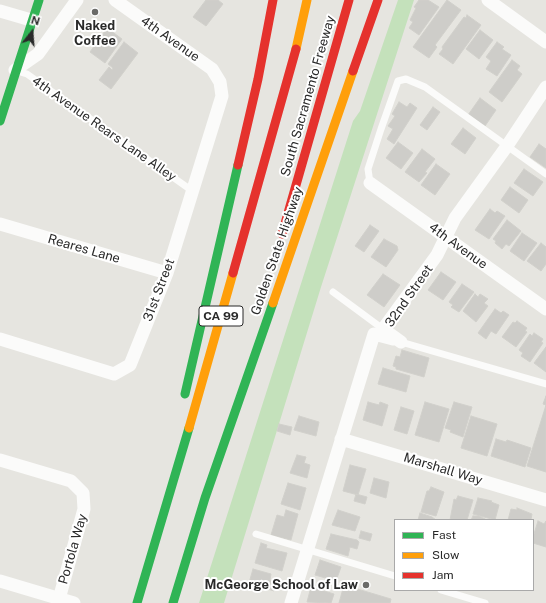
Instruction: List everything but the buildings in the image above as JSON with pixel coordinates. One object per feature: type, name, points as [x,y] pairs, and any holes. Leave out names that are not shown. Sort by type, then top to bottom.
[{"type":"main road","points":[[0,121],[31,20],[39,0]]},
{"type":"main road","points":[[184,401],[258,79],[273,0]]},
{"type":"main road","name":"CA 99","points":[[137,603],[193,416],[297,46],[308,0]]},
{"type":"main road","name":"South Sacramento Freeway","points":[[280,240],[336,50],[349,0]]},
{"type":"main road","name":"Golden State Highway","points":[[173,603],[205,498],[378,0]]},
{"type":"main road","points":[[205,498],[258,316]]},
{"type":"main road","points":[[146,573],[175,440]]},
{"type":"street","points":[[15,70],[38,54],[77,0]]},
{"type":"street","name":"4th Avenue","points":[[115,0],[212,69],[220,82]]},
{"type":"street","points":[[488,0],[546,42]]},
{"type":"street","points":[[0,11],[31,20]]},
{"type":"street","name":"31st Street","points":[[0,339],[114,374],[130,365],[167,273],[222,96],[220,82]]},
{"type":"street","name":"32nd Street","points":[[401,342],[384,329],[437,255],[455,218],[507,146],[546,87]]},
{"type":"street","name":"4th Avenue","points":[[370,183],[546,309]]},
{"type":"street","name":"Reares Lane","points":[[0,224],[167,273]]},
{"type":"street","name":"32nd Street","points":[[291,603],[374,334],[401,342]]},
{"type":"street","name":"Marshall Way","points":[[341,439],[546,500]]},
{"type":"street","name":"Portola Way","points":[[0,460],[71,481],[83,493],[84,509],[59,598]]},
{"type":"street","points":[[0,581],[74,603]]},
{"type":"lane","name":"4th Avenue Rears Lane Alley","points":[[15,70],[27,74],[192,190]]},
{"type":"lane","points":[[370,183],[368,170],[398,81],[406,79],[425,87],[546,174]]},
{"type":"lane","points":[[333,292],[384,329]]},
{"type":"lane","points":[[401,342],[529,383],[546,384]]},
{"type":"lane","points":[[256,534],[394,576]]},
{"type":"lane","points":[[444,591],[484,603]]},
{"type":"green space","points":[[398,0],[414,0],[321,287],[224,603],[199,603],[353,121],[360,111]]},
{"type":"traffic: fast","points":[[0,121],[39,0]]},
{"type":"traffic: fast","points":[[185,394],[238,165]]},
{"type":"traffic: fast","points":[[173,603],[205,498],[273,303]]},
{"type":"traffic: fast","points":[[137,603],[189,428]]},
{"type":"traffic: slow","points":[[296,49],[307,0]]},
{"type":"traffic: slow","points":[[273,303],[353,71]]},
{"type":"traffic: slow","points":[[189,428],[233,273]]},
{"type":"traffic: jam","points":[[238,165],[258,79],[273,0]]},
{"type":"traffic: jam","points":[[282,234],[349,0]]},
{"type":"traffic: jam","points":[[353,71],[378,0]]},
{"type":"traffic: jam","points":[[233,273],[296,49]]},
{"type":"place","name":"Naked Coffee","points":[[95,12]]},
{"type":"place","name":"McGeorge School of Law","points":[[366,585]]}]
